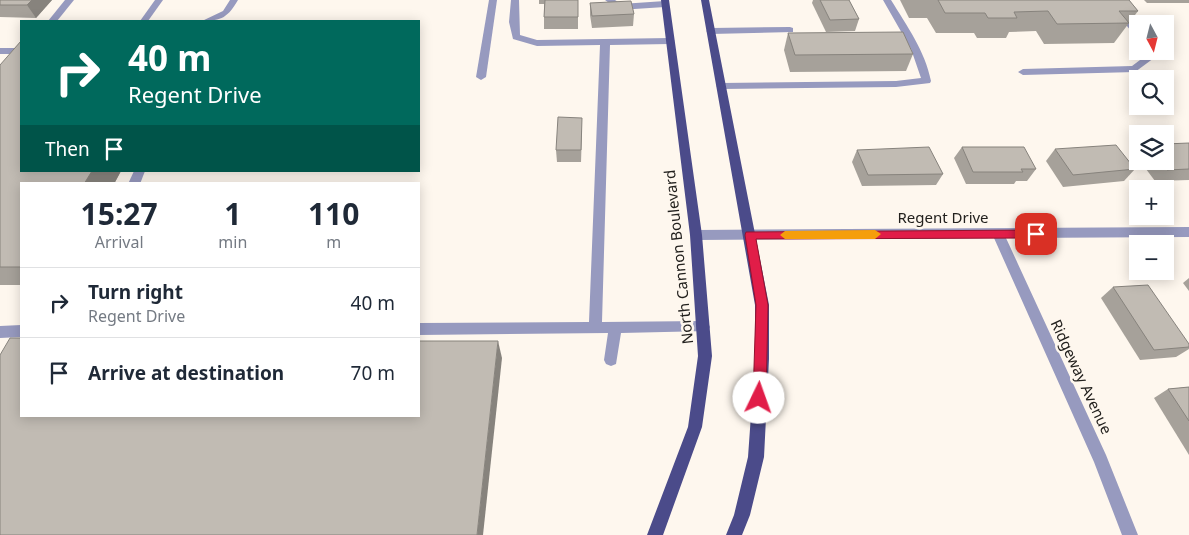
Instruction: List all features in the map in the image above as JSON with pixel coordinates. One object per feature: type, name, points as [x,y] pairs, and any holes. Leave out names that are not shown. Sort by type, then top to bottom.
[{"type":"main road","points":[[705,0],[762,305],[761,369],[756,457],[742,515],[734,535]]},
{"type":"main road","name":"North Cannon Boulevard","points":[[655,535],[694,427],[705,356],[696,235],[665,2]]},
{"type":"street","points":[[53,20],[70,0]]},
{"type":"street","points":[[145,20],[159,0]]},
{"type":"street","points":[[210,20],[224,17],[234,0]]},
{"type":"street","points":[[481,77],[492,0]]},
{"type":"street","points":[[515,0],[514,22],[516,37],[537,43],[670,41]]},
{"type":"street","points":[[609,0],[619,7],[665,2]]},
{"type":"street","points":[[721,86],[896,84],[926,81],[924,66],[906,30],[887,0]]},
{"type":"street","points":[[1110,0],[1129,23]]},
{"type":"street","points":[[711,32],[790,30]]},
{"type":"street","points":[[595,328],[605,42]]},
{"type":"street","points":[[0,50],[20,51]]},
{"type":"street","points":[[1023,72],[1110,72],[1135,69],[1146,60]]},
{"type":"street","name":"Regent Drive","points":[[696,235],[1189,232]]},
{"type":"street","name":"Ridgeway Avenue","points":[[998,234],[1101,460],[1130,535]]},
{"type":"street","points":[[612,360],[615,328]]},
{"type":"street","points":[[420,329],[703,328]]},
{"type":"street","points":[[0,332],[20,331]]},
{"type":"building","points":[[0,0],[32,0],[27,5],[0,5]]},
{"type":"building","points":[[545,0],[578,0],[578,17],[544,17]]},
{"type":"building","points":[[820,0],[849,0],[859,19],[830,20]]},
{"type":"building","points":[[938,0],[1129,0],[1138,11],[1119,11],[1129,23],[1057,24],[1048,11],[1014,12],[1017,18],[988,18],[985,13],[945,13]]},
{"type":"building","points":[[631,1],[634,14],[592,16],[590,3]]},
{"type":"building","points":[[903,32],[913,54],[795,55],[788,33]]},
{"type":"building","points":[[20,42],[20,172],[91,172],[85,182],[20,182],[20,267],[0,267],[0,65]]},
{"type":"building","points":[[558,117],[582,118],[581,150],[556,150]]},
{"type":"building","points":[[1189,143],[1189,169],[1174,170],[1174,144]]},
{"type":"building","points":[[1116,145],[1129,161],[1129,170],[1073,175],[1055,149]]},
{"type":"building","points":[[929,147],[943,174],[868,175],[857,150]]},
{"type":"building","points":[[962,147],[1024,147],[1036,169],[1021,169],[1023,172],[973,172]]},
{"type":"building","points":[[1148,285],[1189,344],[1189,347],[1154,350],[1113,287]]},
{"type":"building","points":[[10,338],[20,338],[20,417],[420,417],[420,341],[498,341],[477,535],[0,535],[0,355]]},
{"type":"building","points":[[1189,387],[1189,421],[1168,389]]},
{"type":"slow traffic","points":[[785,235],[875,234]]},
{"type":"route","points":[[759,398],[762,359],[762,305],[750,235],[1036,234]]}]
